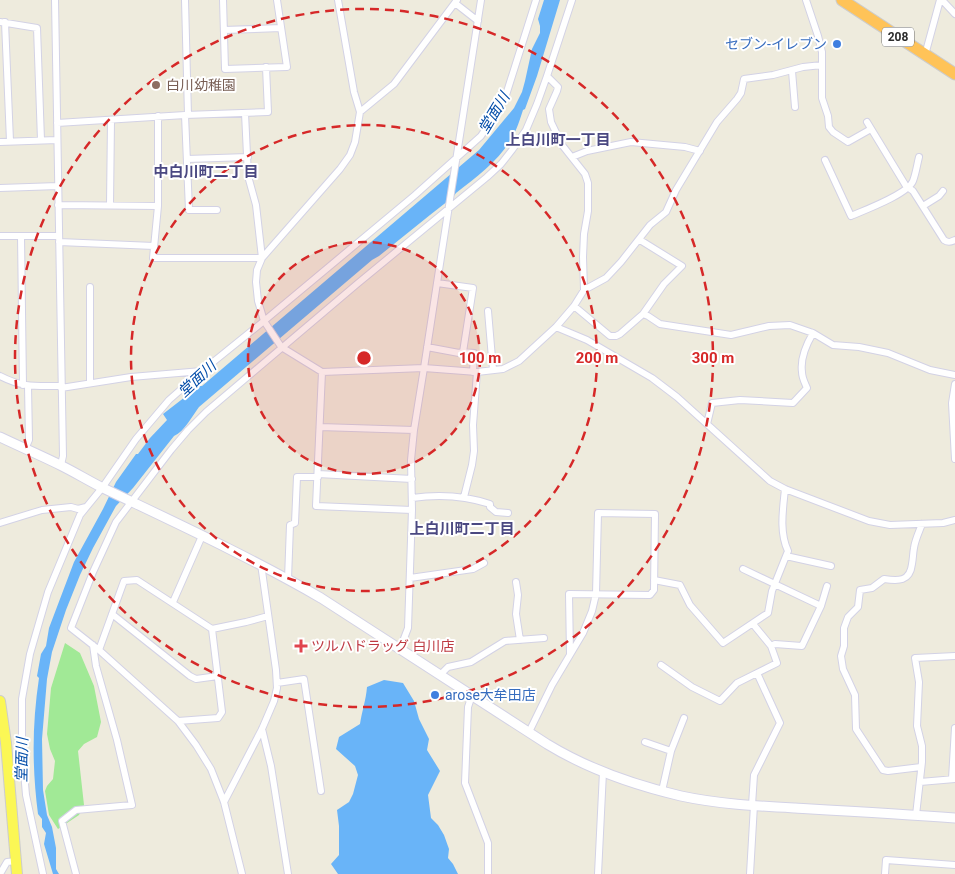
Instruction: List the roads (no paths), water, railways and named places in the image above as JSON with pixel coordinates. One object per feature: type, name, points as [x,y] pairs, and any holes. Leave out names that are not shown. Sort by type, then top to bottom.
[{"type":"highway","name":"208","points":[[842,0],[955,74]]},
{"type":"main road","points":[[0,701],[6,743],[8,861],[17,874]]},
{"type":"street","points":[[55,0],[63,456],[61,466]]},
{"type":"street","points":[[185,0],[189,210],[217,210]]},
{"type":"street","points":[[223,0],[225,69],[287,66],[277,0]]},
{"type":"street","points":[[338,0],[354,92],[360,112],[355,142],[350,155],[340,169],[262,258],[257,270],[256,282],[258,301],[264,322],[281,346],[322,372],[424,368],[475,372],[503,369],[519,361],[556,327],[574,306],[584,290],[606,278],[650,226],[666,212],[676,190],[717,122],[738,99],[744,79],[822,65]]},
{"type":"street","points":[[400,649],[408,628],[412,510],[411,460],[414,430],[482,0]]},
{"type":"street","points":[[43,874],[26,796],[22,748],[22,700],[30,654],[48,592],[80,515],[149,423],[169,400],[456,161],[482,136],[499,108],[512,77],[536,0]]},
{"type":"street","points":[[242,874],[224,802],[211,769],[196,745],[178,721],[71,628],[93,572],[116,522],[188,430],[281,346],[494,170],[512,150],[526,130],[537,104],[572,0]]},
{"type":"street","points":[[806,0],[822,52],[822,98],[828,116],[829,127],[848,142],[871,129]]},
{"type":"street","points":[[925,55],[941,0],[955,14]]},
{"type":"street","points":[[360,112],[394,84],[456,2],[478,21]]},
{"type":"street","points":[[10,142],[2,22],[37,28],[41,140]]},
{"type":"street","points":[[224,30],[281,28]]},
{"type":"street","points":[[57,123],[158,116],[268,112],[266,68]]},
{"type":"street","points":[[792,70],[795,107]]},
{"type":"street","points":[[548,76],[558,87],[549,109],[551,122],[562,146],[586,174],[588,183],[588,211],[583,257],[584,290]]},
{"type":"street","points":[[245,113],[248,176],[256,205],[262,258]]},
{"type":"street","points":[[158,116],[158,206],[154,258],[262,258]]},
{"type":"street","points":[[110,205],[111,120]]},
{"type":"street","points":[[868,122],[906,186],[913,191],[944,240],[948,242],[955,240]]},
{"type":"street","points":[[0,142],[57,140]]},
{"type":"street","points":[[572,156],[631,142],[685,147],[700,151]]},
{"type":"street","points":[[187,160],[248,157]]},
{"type":"street","points":[[825,160],[851,216],[882,203],[908,187],[913,182],[919,157]]},
{"type":"street","points":[[0,188],[58,186]]},
{"type":"street","points":[[922,206],[939,196],[943,191]]},
{"type":"street","points":[[58,205],[158,206]]},
{"type":"street","points":[[0,236],[154,246]]},
{"type":"street","points":[[21,236],[25,385],[29,440],[25,449]]},
{"type":"street","points":[[574,306],[610,336],[620,334],[643,314],[664,284],[682,266],[640,240]]},
{"type":"street","points":[[437,283],[474,288],[463,352]]},
{"type":"street","points":[[90,286],[90,383]]},
{"type":"street","points":[[488,311],[493,370]]},
{"type":"street","points":[[643,314],[660,324],[732,335],[769,326],[790,325],[813,333],[833,345],[859,347],[888,353],[930,370],[955,375]]},
{"type":"street","points":[[556,327],[587,340],[652,378],[677,397],[770,480],[785,489],[869,521],[890,525],[943,523],[955,520]]},
{"type":"street","points":[[707,424],[712,404],[740,400],[793,403],[807,388],[802,373],[802,361],[807,344],[813,333]]},
{"type":"street","points":[[427,347],[459,353],[474,353],[474,452],[464,497]]},
{"type":"street","points":[[0,376],[25,385],[61,387],[131,377],[202,371]]},
{"type":"street","points":[[322,372],[316,506],[412,510]]},
{"type":"street","points":[[955,384],[952,403],[955,459]]},
{"type":"street","points":[[320,427],[414,430]]},
{"type":"street","points":[[0,437],[261,564],[321,598],[569,757],[603,772],[662,791],[713,801],[955,818]]},
{"type":"street","points":[[288,579],[290,525],[295,523],[296,477],[412,479]]},
{"type":"street","points":[[654,580],[680,585],[690,605],[723,643],[753,624],[768,613],[774,584],[788,551],[784,542],[783,513],[785,489]]},
{"type":"street","points":[[412,498],[426,496],[472,498],[490,504],[490,507],[496,512],[508,513]]},
{"type":"street","points":[[0,523],[42,510],[86,507]]},
{"type":"street","points":[[529,732],[552,685],[583,633],[592,610],[596,594],[598,513],[655,514],[654,590],[650,595],[596,594],[569,594],[570,654]]},
{"type":"street","points":[[921,767],[888,772],[884,770],[856,729],[855,695],[843,669],[841,656],[844,646],[844,628],[848,618],[858,607],[860,590],[872,588],[884,579],[903,580],[910,573],[914,548],[922,524]]},
{"type":"street","points":[[173,602],[202,536]]},
{"type":"street","points":[[786,556],[832,566]]},
{"type":"street","points":[[410,578],[473,569],[484,563]]},
{"type":"street","points":[[224,802],[262,729],[274,701],[277,688],[261,564]]},
{"type":"street","points":[[743,569],[821,606]]},
{"type":"street","points":[[76,874],[62,821],[76,810],[132,805],[117,740],[96,666],[96,648],[112,614],[124,581],[136,580],[173,602],[212,629],[268,616]]},
{"type":"street","points":[[516,582],[518,596],[516,614],[520,640]]},
{"type":"street","points":[[771,646],[775,644],[802,646],[821,606],[827,586]]},
{"type":"street","points":[[112,614],[190,676],[196,679],[218,676]]},
{"type":"street","points":[[661,666],[692,687],[720,701],[737,683],[777,663],[771,646],[753,624]]},
{"type":"street","points":[[178,721],[218,718],[222,712],[212,629]]},
{"type":"street","points":[[440,675],[448,667],[471,662],[505,641],[544,638]]},
{"type":"street","points":[[916,815],[922,746],[917,726],[919,682],[915,658],[955,656]]},
{"type":"street","points":[[750,874],[754,775],[780,723],[757,673]]},
{"type":"street","points":[[277,682],[304,679],[321,791]]},
{"type":"street","points":[[472,695],[468,707],[464,783],[488,843],[488,874]]},
{"type":"street","points":[[662,791],[671,751],[684,718]]},
{"type":"street","points":[[920,782],[954,779],[955,728]]},
{"type":"street","points":[[262,729],[271,766],[288,874]]},
{"type":"street","points":[[645,742],[671,751]]},
{"type":"street","points":[[598,874],[603,772]]},
{"type":"street","points":[[885,874],[886,860],[955,865]]},
{"type":"street","points":[[0,874],[8,861]]},
{"type":"water","points":[[544,0],[560,0],[525,109],[513,136],[500,155],[453,197],[372,260],[199,407],[185,427],[174,436],[133,488],[116,506],[80,575],[66,610],[52,652],[47,679],[42,739],[43,790],[47,815],[52,827],[56,848],[56,869],[59,874],[53,874],[44,844],[46,833],[42,827],[42,819],[38,814],[35,780],[34,729],[39,678],[37,676],[49,628],[74,562],[116,482],[136,454],[167,420],[163,414],[194,390],[192,386],[202,386],[479,150],[514,108],[522,92],[532,49],[540,33],[538,19]]},
{"type":"water","points":[[384,680],[403,683],[414,701],[419,719],[429,739],[427,750],[440,771],[428,795],[431,818],[444,835],[449,849],[448,858],[458,874],[338,874],[331,864],[339,855],[337,810],[349,802],[358,775],[355,766],[336,749],[339,737],[360,724],[367,687]]},
{"type":"place","name":"セブン-イレブン","points":[[837,44]]},
{"type":"place","name":"白川幼稚園","points":[[156,85]]},
{"type":"place","name":"ツルハドラッグ 白川店","points":[[301,646]]},
{"type":"place","name":"arose大牟田店","points":[[435,695]]},
{"type":"district","name":"上白川町一丁目","points":[[558,140]]},
{"type":"district","name":"中白川町二丁目","points":[[206,172]]},
{"type":"district","name":"上白川町二丁目","points":[[462,529]]},
{"type":"water label","name":"堂面川","points":[[494,113]]},
{"type":"water label","name":"堂面川","points":[[197,379]]},
{"type":"water label","name":"堂面川","points":[[22,760]]}]
